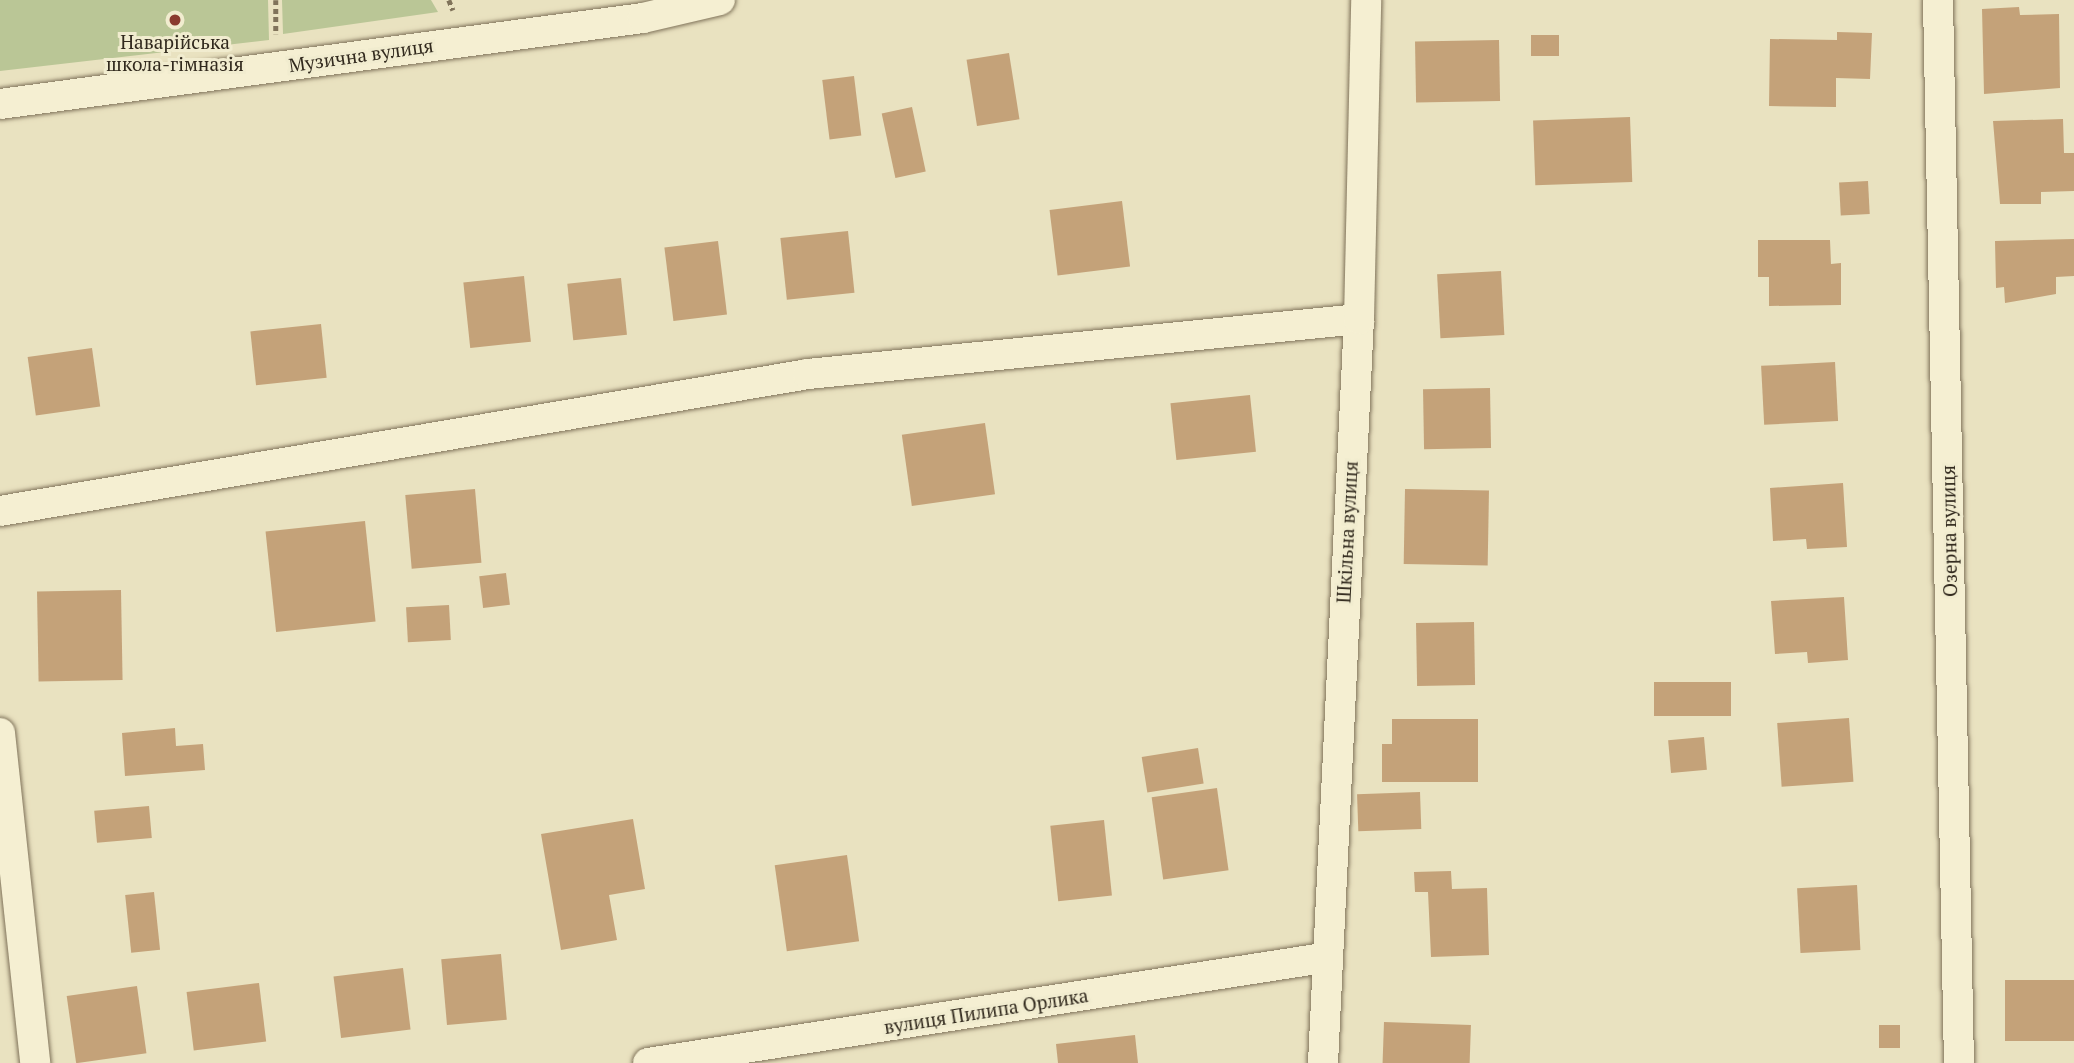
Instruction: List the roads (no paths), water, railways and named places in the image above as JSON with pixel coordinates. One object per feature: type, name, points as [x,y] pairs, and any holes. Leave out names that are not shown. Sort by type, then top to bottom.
[{"type":"street","name":"Музична вулиця","points":[[0,104],[643,18],[720,0]]},
{"type":"street","name":"Шкільна вулиця","points":[[1322,1063],[1323,957],[1359,318],[1366,0]]},
{"type":"street","name":"Озерна вулиця","points":[[1938,0],[1959,1063]]},
{"type":"street","points":[[0,511],[808,374],[1359,318]]},
{"type":"street","points":[[0,733],[2,782],[35,1063]]},
{"type":"street","name":"вулиця Пилипа Орлика","points":[[648,1063],[1323,957]]},
{"type":"place","name":"Наварійська школа-гімназія","points":[[175,20]]}]
